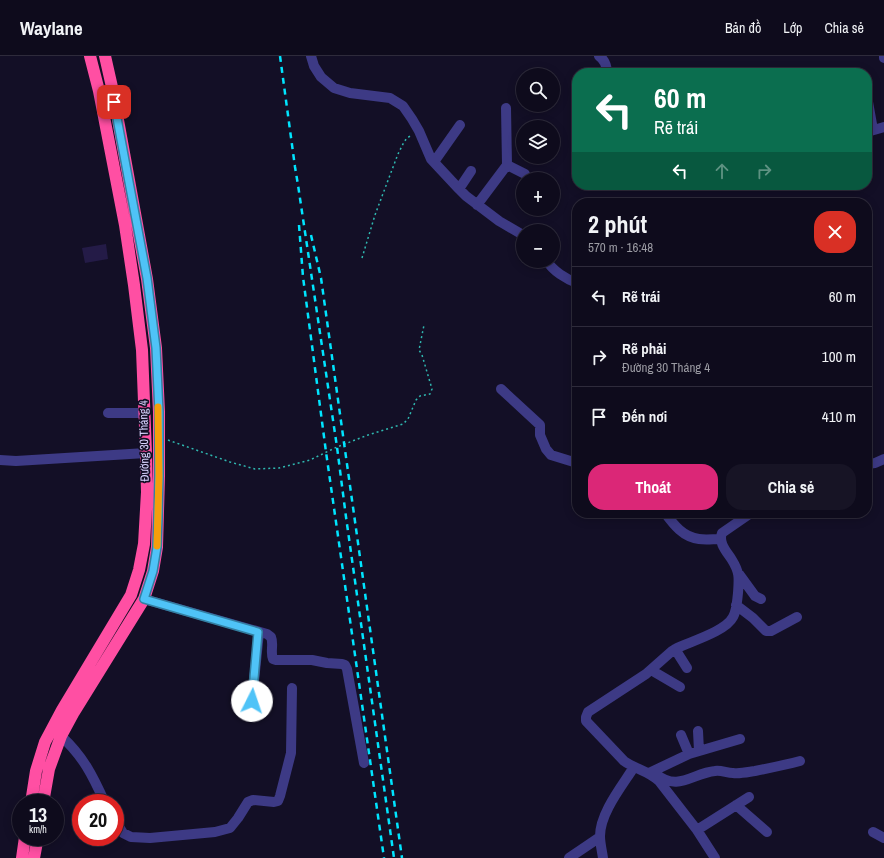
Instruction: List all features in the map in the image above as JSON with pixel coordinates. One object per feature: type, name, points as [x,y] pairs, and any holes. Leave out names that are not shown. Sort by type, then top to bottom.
[{"type":"highway","name":"Đường 30 Tháng 4","points":[[32,794],[36,771],[45,742],[62,710],[131,595],[139,570],[144,544],[147,492],[142,350],[125,226],[90,56]]},
{"type":"highway","name":"Đường 30 Tháng 4","points":[[45,794],[49,769],[61,736],[74,712],[144,599],[153,571],[157,547],[159,412],[156,348],[138,224],[105,56]]},
{"type":"highway","points":[[125,226],[138,224]]},
{"type":"highway","points":[[131,595],[144,599]]},
{"type":"highway","points":[[22,858],[24,846]]},
{"type":"highway","points":[[34,858],[36,846]]},
{"type":"street","points":[[311,56],[314,66],[321,77],[334,88],[350,93],[390,98],[403,106],[419,131],[431,159],[466,196],[498,221],[516,232]]},
{"type":"street","points":[[599,56],[603,59],[607,68]]},
{"type":"street","points":[[477,205],[506,165],[506,108]]},
{"type":"street","points":[[434,162],[460,125]]},
{"type":"street","points":[[872,130],[884,127]]},
{"type":"street","points":[[506,165],[521,172]]},
{"type":"street","points":[[459,189],[471,171]]},
{"type":"street","points":[[553,268],[562,276],[572,281]]},
{"type":"street","points":[[501,389],[540,425],[540,435],[546,449],[551,455],[572,461]]},
{"type":"street","points":[[108,413],[144,413]]},
{"type":"street","points":[[0,460],[16,461],[146,453]]},
{"type":"street","points":[[872,463],[884,459]]},
{"type":"street","points":[[669,518],[682,533],[691,538],[721,539]]},
{"type":"street","points":[[742,518],[722,533],[721,542],[739,574],[754,596],[761,600]]},
{"type":"street","points":[[739,574],[736,605],[733,617],[728,624],[675,649],[650,670],[588,712],[586,722],[624,761],[634,767],[651,772],[662,779],[672,781],[682,781],[714,771],[733,773],[744,772],[777,767],[800,761]]},
{"type":"street","points":[[144,599],[267,634],[271,636],[272,640],[271,656],[276,660],[312,660],[345,665],[347,669],[364,763]]},
{"type":"street","points":[[736,605],[753,618],[766,631],[771,631],[797,617]]},
{"type":"street","points":[[252,701],[258,632]]},
{"type":"street","points":[[675,649],[687,668]]},
{"type":"street","points":[[650,670],[680,687]]},
{"type":"street","points":[[124,834],[131,837],[150,838],[215,832],[230,828],[248,802],[253,800],[278,801],[291,753],[292,688]]},
{"type":"street","points":[[694,752],[698,731]]},
{"type":"street","points":[[61,736],[72,746],[86,764],[101,794]]},
{"type":"street","points":[[681,736],[694,752]]},
{"type":"street","points":[[651,772],[694,752],[740,739]]},
{"type":"street","points":[[603,858],[600,837],[602,822],[613,800],[634,767]]},
{"type":"street","points":[[651,772],[697,830],[715,858]]},
{"type":"street","points":[[697,830],[749,797]]},
{"type":"street","points":[[736,805],[767,832]]},
{"type":"street","points":[[873,832],[884,838]]},
{"type":"street","points":[[569,858],[600,837]]},
{"type":"path","points":[[362,258],[375,215],[398,154],[407,138],[419,131]]},
{"type":"path","points":[[159,437],[230,462],[255,469],[279,468],[310,460],[337,446],[403,424],[408,419],[416,400],[420,396],[430,394],[432,389],[419,350],[424,326]]},
{"type":"building","points":[[106,244],[108,259],[85,263],[82,248]]},
{"type":"railway","points":[[280,56],[337,447],[394,858]]},
{"type":"railway","points":[[299,225],[303,277],[326,452],[384,858]]},
{"type":"railway","points":[[311,235],[321,278],[402,858]]},
{"type":"slow traffic","points":[[157,546],[159,476],[158,407]]},
{"type":"route","points":[[114,102],[138,224],[156,348],[159,412],[157,547],[153,571],[144,599],[258,632],[252,701]]}]
